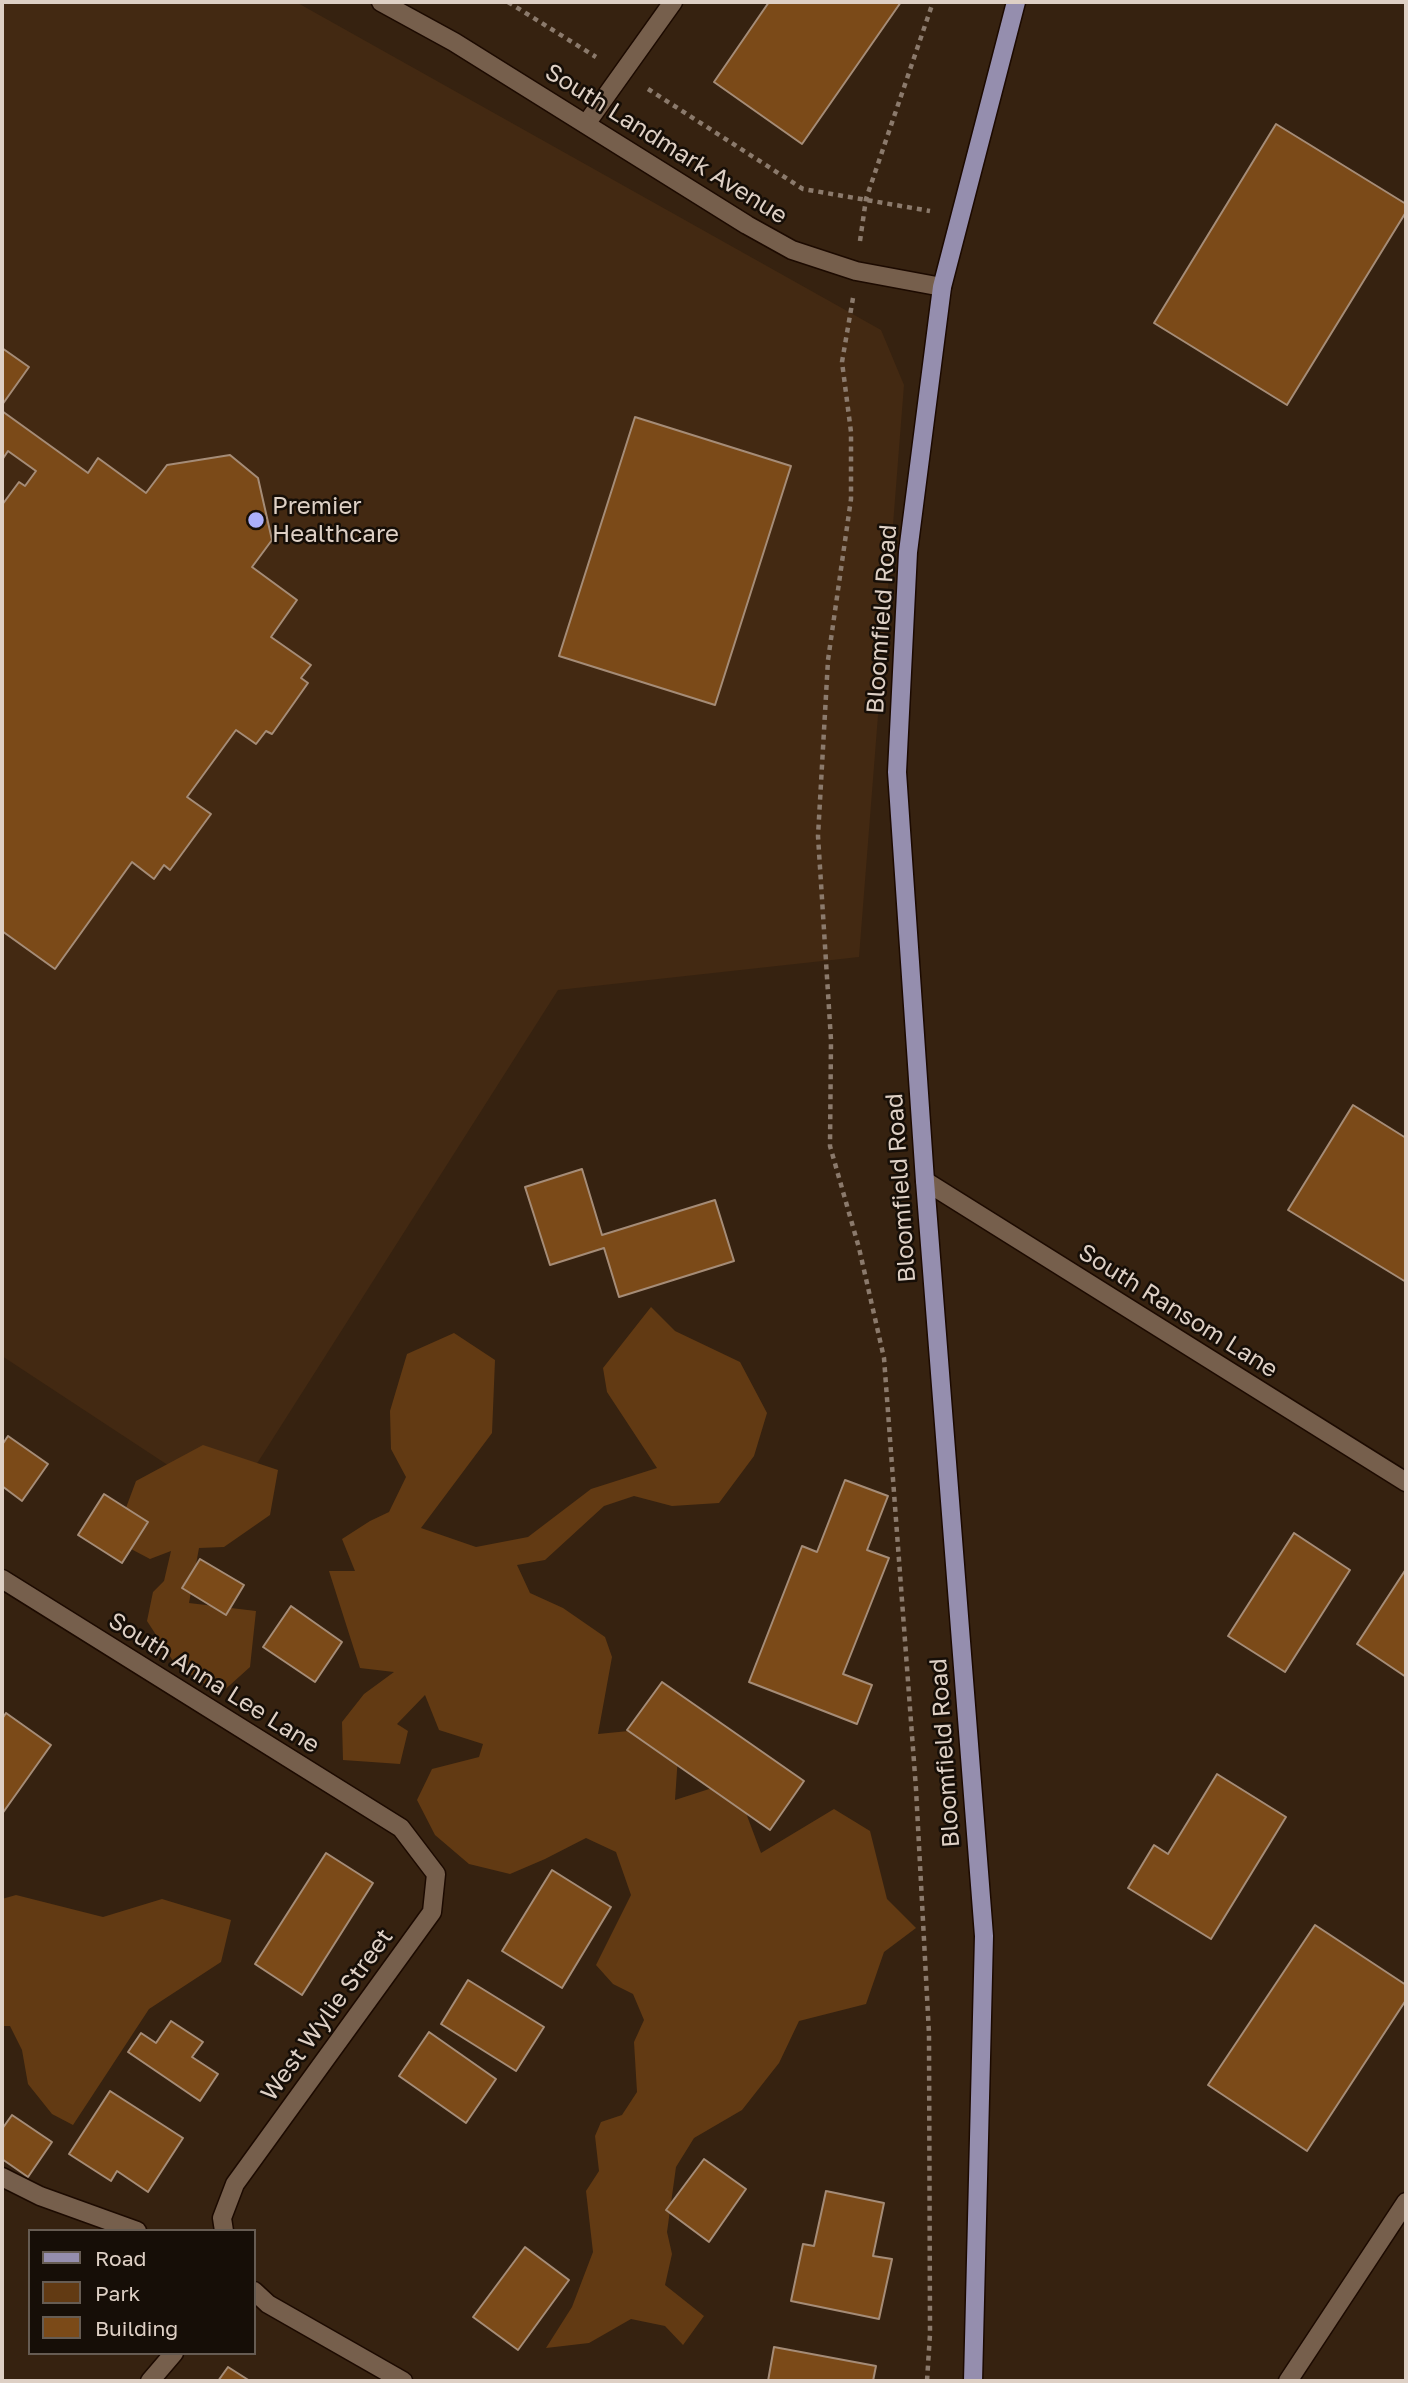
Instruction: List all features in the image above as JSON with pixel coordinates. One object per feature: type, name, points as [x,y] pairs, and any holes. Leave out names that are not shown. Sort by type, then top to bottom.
[{"type":"main road","name":"Bloomfield Road","points":[[973,2381],[984,1936],[925,1181],[897,772],[908,552],[942,287],[1016,2]]},
{"type":"street","name":"South Landmark Avenue","points":[[381,2],[454,42],[792,250],[856,271],[942,287]]},
{"type":"street","points":[[586,124],[673,2]]},
{"type":"street","name":"South Ransom Lane","points":[[925,1181],[1406,1482]]},
{"type":"street","name":"South Anna Lee Lane","points":[[2,1579],[401,1828]]},
{"type":"street","name":"West Wylie Street","points":[[224,2229],[222,2218],[234,2184],[432,1912],[436,1874],[401,1828]]},
{"type":"street","points":[[2,2178],[40,2196],[131,2229]]},
{"type":"street","points":[[1289,2381],[1406,2202]]},
{"type":"street","points":[[256,2293],[268,2304],[402,2381]]},
{"type":"street","points":[[150,2381],[172,2355]]},
{"type":"path","points":[[508,2],[803,189],[866,198],[960,217]]},
{"type":"path","points":[[866,198],[933,2]]},
{"type":"path","points":[[848,337],[842,362],[851,432],[852,499],[828,660],[818,836],[831,1040],[830,1146],[859,1248],[884,1358],[916,1788],[929,2034],[930,2334],[926,2381]]},
{"type":"shaded area","name":"Premier Healthcare","points":[[2,2],[296,2],[881,330],[904,385],[859,957],[558,990],[230,1506],[2,1356]]},
{"type":"green space","points":[[651,1307],[675,1331],[740,1362],[767,1413],[754,1456],[719,1503],[672,1506],[634,1496],[604,1506],[545,1560],[517,1565],[530,1593],[563,1608],[605,1637],[612,1657],[598,1734],[680,1726],[675,1800],[734,1781],[761,1853],[834,1809],[870,1831],[887,1899],[916,1928],[884,1952],[866,2004],[799,2021],[779,2063],[742,2110],[694,2138],[676,2167],[667,2232],[672,2254],[665,2285],[704,2316],[683,2345],[665,2326],[631,2319],[589,2343],[546,2348],[572,2307],[593,2252],[586,2191],[599,2171],[595,2136],[601,2122],[622,2115],[637,2092],[634,2042],[644,2020],[633,1994],[613,1984],[596,1965],[631,1895],[616,1852],[586,1838],[510,1874],[469,1864],[435,1835],[417,1800],[432,1769],[479,1757],[483,1744],[439,1730],[425,1695],[397,1724],[408,1731],[400,1764],[343,1760],[342,1722],[364,1694],[394,1672],[360,1668],[329,1571],[355,1571],[342,1539],[389,1512],[406,1477],[391,1449],[390,1411],[407,1354],[454,1333],[495,1360],[492,1433],[421,1528],[476,1547],[528,1537],[591,1489],[657,1468],[607,1392],[603,1368]]},
{"type":"green space","points":[[203,1445],[278,1470],[270,1515],[224,1547],[199,1548],[189,1603],[256,1611],[250,1667],[220,1694],[175,1664],[147,1621],[153,1592],[164,1581],[171,1551],[150,1559],[114,1540],[136,1481]]},
{"type":"green space","points":[[16,1895],[103,1917],[162,1899],[231,1920],[221,1962],[149,2009],[73,2125],[52,2114],[28,2084],[22,2050],[10,2026],[2,2026],[2,1899]]},
{"type":"building","points":[[769,2],[901,2],[802,144],[714,82]]},
{"type":"building","points":[[1276,124],[1406,204],[1406,212],[1287,405],[1154,323]]},
{"type":"building","points":[[2,348],[29,367],[2,405]]},
{"type":"building","points":[[2,411],[88,473],[98,458],[146,493],[167,465],[230,455],[258,478],[272,540],[252,567],[297,600],[271,637],[311,665],[301,678],[308,683],[272,734],[266,731],[256,744],[236,730],[187,797],[211,814],[170,870],[164,865],[154,879],[132,862],[55,969],[2,931],[2,505],[19,482],[25,486],[36,471],[8,451],[2,460]]},
{"type":"building","points":[[635,417],[791,466],[715,705],[559,656]]},
{"type":"building","points":[[1353,1105],[1406,1138],[1406,1282],[1288,1210]]},
{"type":"building","points":[[582,1169],[602,1235],[715,1200],[734,1261],[619,1297],[604,1248],[550,1265],[525,1187]]},
{"type":"building","points":[[8,1436],[48,1464],[22,1501],[2,1486],[2,1445]]},
{"type":"building","points":[[845,1480],[888,1496],[867,1550],[889,1558],[843,1674],[872,1685],[857,1724],[749,1682],[802,1546],[817,1552]]},
{"type":"building","points":[[104,1494],[148,1522],[122,1563],[78,1535]]},
{"type":"building","points":[[1294,1533],[1350,1570],[1285,1672],[1228,1636]]},
{"type":"building","points":[[200,1559],[244,1585],[226,1615],[182,1588]]},
{"type":"building","points":[[1406,1569],[1406,1677],[1357,1644]]},
{"type":"building","points":[[291,1606],[342,1642],[315,1682],[263,1647]]},
{"type":"building","points":[[662,1682],[804,1781],[770,1830],[627,1730]]},
{"type":"building","points":[[6,1713],[51,1745],[2,1814],[2,1719]]},
{"type":"building","points":[[1217,1774],[1286,1817],[1211,1939],[1128,1888],[1154,1845],[1168,1854]]},
{"type":"building","points":[[326,1853],[373,1883],[302,1995],[255,1964]]},
{"type":"building","points":[[552,1870],[611,1907],[562,1988],[502,1951]]},
{"type":"building","points":[[1315,1925],[1406,1985],[1406,2000],[1307,2151],[1208,2085]]},
{"type":"building","points":[[468,1980],[544,2027],[516,2071],[441,2024]]},
{"type":"building","points":[[171,2021],[203,2042],[192,2057],[218,2074],[200,2101],[128,2052],[141,2033],[156,2043]]},
{"type":"building","points":[[429,2032],[496,2079],[466,2123],[399,2076]]},
{"type":"building","points":[[110,2091],[183,2138],[148,2192],[117,2171],[111,2181],[69,2154]]},
{"type":"building","points":[[12,2115],[52,2142],[28,2177],[2,2159],[2,2129]]},
{"type":"building","points":[[704,2159],[746,2189],[709,2242],[666,2210]]},
{"type":"building","points":[[826,2191],[884,2203],[873,2256],[892,2259],[879,2319],[791,2301],[803,2244],[814,2246]]},
{"type":"building","points":[[525,2247],[569,2280],[518,2350],[473,2317]]},
{"type":"building","points":[[774,2347],[876,2366],[873,2381],[768,2381]]},
{"type":"building","points":[[228,2367],[250,2381],[218,2381]]},
{"type":"place","name":"Premier Healthcare","points":[[256,520]]}]
